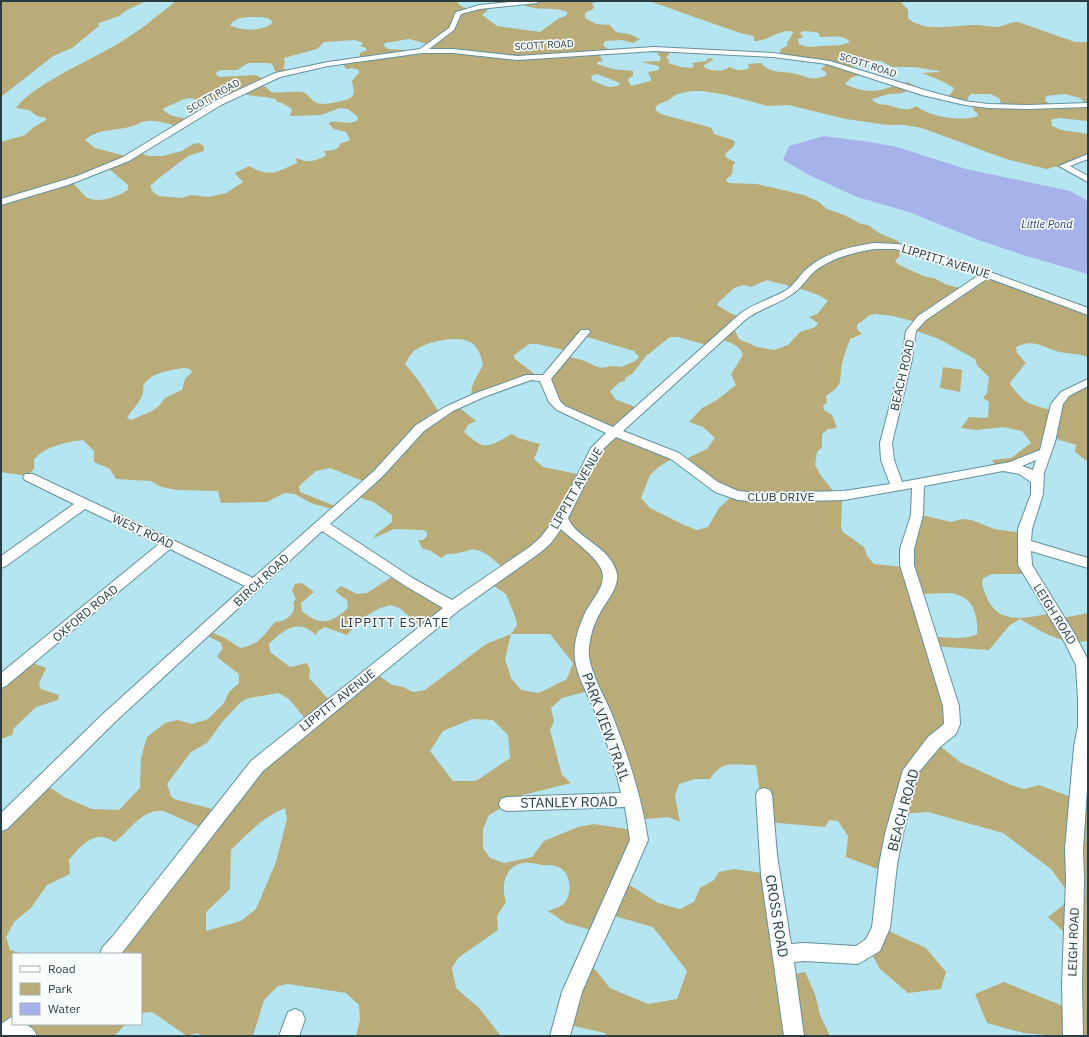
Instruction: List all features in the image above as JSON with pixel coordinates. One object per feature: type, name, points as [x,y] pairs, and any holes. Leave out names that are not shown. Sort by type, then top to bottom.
[{"type":"street","points":[[422,51],[452,28],[458,13],[480,7],[537,1]]},
{"type":"street","name":"SCOTT ROAD","points":[[1,202],[79,179],[111,166],[126,159],[218,103],[278,75],[328,64],[422,51],[453,51],[526,58],[654,49],[773,55],[828,62],[925,94],[965,103],[988,106],[1029,107],[1088,105]]},
{"type":"street","points":[[1088,156],[1063,166],[1088,178]]},
{"type":"street","name":"LIPPITT AVENUE","points":[[110,953],[257,766],[453,607],[536,549],[546,540],[562,518],[597,448],[738,320],[758,307],[792,290],[811,269],[831,258],[869,246],[890,245],[917,251],[987,274],[1088,312]]},
{"type":"street","name":"BEACH ROAD","points":[[898,487],[888,467],[885,455],[886,443],[908,360],[911,331],[922,318],[987,274]]},
{"type":"street","points":[[545,379],[585,332]]},
{"type":"street","name":"BIRCH ROAD","points":[[1,824],[110,718],[286,556],[312,534],[321,524],[345,505],[378,474],[420,428],[450,408],[509,384],[530,377],[545,379]]},
{"type":"street","name":"CLUB DRIVE","points":[[545,379],[555,402],[561,408],[614,432],[675,456],[684,461],[718,488],[736,495],[758,497],[839,497],[996,469],[1013,465],[1046,452]]},
{"type":"street","name":"LEIGH ROAD","points":[[1073,1036],[1072,983],[1075,879],[1074,849],[1082,747],[1086,726],[1086,699],[1083,665],[1069,637],[1025,565],[1024,544],[1025,529],[1037,494],[1038,473],[1053,428],[1058,404],[1065,394],[1088,382]]},
{"type":"street","name":"CLUB DRIVE","points":[[996,469],[1017,469],[1031,475],[1038,482]]},
{"type":"street","name":"WEST ROAD","points":[[29,477],[256,585]]},
{"type":"street","name":"BEACH ROAD","points":[[783,954],[804,952],[858,955],[873,945],[881,928],[888,865],[894,834],[911,770],[934,742],[950,729],[952,724],[951,706],[907,565],[907,549],[917,516],[918,483]]},
{"type":"street","points":[[1,563],[84,504]]},
{"type":"street","name":"PARK VIEW TRAIL","points":[[560,1036],[572,992],[639,840],[628,782],[603,712],[586,676],[582,656],[582,646],[586,628],[593,612],[607,590],[610,575],[604,560],[572,532],[562,518]]},
{"type":"street","points":[[321,524],[409,582],[453,607]]},
{"type":"street","name":"OXFORD ROAD","points":[[1,682],[169,543]]},
{"type":"street","points":[[1024,544],[1088,563]]},
{"type":"street","name":"CROSS ROAD","points":[[764,795],[767,854],[794,1036]]},
{"type":"street","name":"STANLEY ROAD","points":[[507,804],[632,800]]},
{"type":"green space","points":[[1,1],[146,1],[127,10],[119,16],[99,23],[98,25],[100,25],[72,48],[53,56],[1,97]]},
{"type":"green space","points":[[176,1],[456,1],[465,8],[472,9],[484,7],[488,10],[482,15],[497,26],[540,32],[558,19],[567,15],[567,12],[556,9],[525,6],[522,3],[497,5],[495,1],[602,1],[592,3],[594,7],[585,13],[585,18],[596,24],[610,25],[616,32],[629,34],[640,39],[633,43],[622,40],[605,41],[603,45],[610,51],[599,54],[603,61],[597,62],[597,64],[613,69],[633,71],[633,76],[628,80],[631,86],[650,81],[651,79],[648,72],[659,70],[659,66],[641,62],[660,61],[661,57],[658,55],[658,50],[670,50],[669,55],[666,57],[669,60],[668,63],[681,67],[692,68],[694,65],[692,63],[706,61],[708,58],[714,59],[703,66],[716,71],[724,70],[730,67],[737,70],[744,70],[749,68],[748,64],[761,63],[771,70],[811,78],[820,78],[825,76],[827,73],[821,69],[827,63],[807,59],[803,63],[794,57],[779,54],[781,49],[787,46],[787,43],[793,33],[791,31],[782,32],[760,41],[754,41],[754,36],[740,33],[649,1],[900,1],[908,10],[908,18],[914,23],[931,27],[975,25],[997,27],[1018,22],[1075,42],[1088,42],[1088,121],[1059,118],[1051,120],[1052,126],[1061,130],[1088,134],[1088,156],[1062,167],[1047,169],[1006,159],[922,128],[846,119],[788,105],[768,106],[727,95],[703,91],[692,91],[677,94],[669,100],[657,105],[655,110],[661,114],[709,127],[712,129],[714,134],[735,142],[734,146],[725,154],[727,158],[735,162],[733,165],[732,174],[726,180],[728,183],[757,184],[804,195],[819,202],[827,209],[844,215],[861,224],[868,225],[879,233],[898,241],[902,248],[900,249],[899,257],[895,261],[899,265],[926,277],[934,278],[945,284],[959,288],[986,275],[1088,311],[1088,357],[1056,351],[1032,343],[1016,347],[1017,353],[1026,363],[1010,384],[1024,400],[1051,410],[1058,401],[1088,383],[1088,462],[1075,452],[1076,445],[1050,437],[1039,452],[1027,460],[995,465],[992,460],[1011,458],[1031,443],[1022,431],[1003,427],[976,430],[961,428],[969,417],[988,417],[989,402],[983,398],[987,393],[989,377],[977,365],[975,359],[939,339],[914,330],[916,322],[893,316],[876,314],[870,315],[857,325],[857,329],[862,334],[850,339],[842,364],[840,383],[836,389],[826,396],[827,402],[823,406],[824,410],[832,415],[837,428],[828,429],[822,434],[822,447],[817,452],[815,465],[821,476],[838,497],[842,498],[841,528],[843,532],[864,547],[867,556],[874,564],[904,567],[917,514],[951,522],[962,519],[972,520],[994,529],[1022,533],[1027,574],[993,574],[983,578],[982,581],[987,598],[992,607],[998,612],[1013,618],[1048,614],[1057,619],[1088,613],[1088,641],[1078,642],[1060,639],[1044,633],[1020,619],[1010,625],[989,650],[931,646],[949,721],[935,742],[960,762],[1011,785],[1024,789],[1039,785],[1071,797],[1088,772],[1088,1036],[1058,1036],[1024,1033],[987,1023],[975,994],[1004,982],[1063,1006],[1070,938],[1048,917],[1072,898],[1051,869],[1003,833],[928,812],[901,814],[886,872],[846,857],[848,836],[838,821],[829,820],[825,827],[766,822],[764,819],[756,765],[741,764],[729,764],[719,768],[710,779],[695,779],[679,784],[675,796],[680,822],[668,817],[636,820],[592,690],[562,698],[551,708],[554,721],[550,730],[562,775],[571,783],[523,795],[489,815],[483,829],[483,848],[490,858],[504,863],[532,857],[544,841],[578,827],[594,824],[634,830],[622,880],[658,903],[680,909],[694,902],[700,888],[714,880],[719,872],[734,869],[770,874],[795,974],[805,972],[815,994],[820,1015],[830,1036],[607,1036],[605,1033],[565,1024],[588,961],[610,988],[648,1004],[677,999],[687,971],[653,927],[607,914],[591,930],[566,923],[548,911],[560,906],[568,898],[570,887],[568,877],[562,869],[558,867],[523,863],[512,868],[506,878],[504,890],[506,902],[497,916],[498,930],[458,958],[452,968],[456,988],[479,1008],[501,1036],[356,1036],[360,1020],[359,1005],[346,993],[288,984],[278,986],[264,1000],[253,1036],[203,1036],[197,1033],[187,1036],[152,1012],[142,1013],[142,953],[108,953],[202,828],[164,811],[156,811],[149,813],[137,821],[115,842],[102,837],[97,837],[84,844],[69,860],[70,874],[47,885],[31,908],[14,922],[6,937],[10,950],[20,953],[12,953],[12,1025],[125,1025],[114,1036],[1,1036],[1,822],[41,781],[64,797],[92,809],[119,810],[140,788],[141,758],[147,737],[165,723],[178,720],[192,724],[208,719],[224,703],[229,692],[239,683],[239,674],[217,657],[223,648],[220,642],[200,633],[202,628],[225,638],[240,648],[246,647],[252,645],[264,636],[275,622],[282,621],[292,614],[294,611],[293,603],[296,599],[292,590],[295,584],[302,583],[314,592],[301,603],[302,611],[314,619],[325,621],[331,620],[348,608],[347,600],[335,591],[341,586],[357,594],[367,593],[395,575],[448,609],[423,629],[401,609],[391,605],[380,608],[361,619],[347,635],[325,627],[318,631],[316,635],[303,627],[297,626],[280,634],[269,644],[270,652],[290,667],[307,663],[310,669],[309,678],[331,702],[374,672],[392,685],[403,687],[413,692],[425,690],[486,644],[511,634],[517,625],[506,594],[488,582],[504,569],[491,558],[477,550],[471,550],[447,554],[441,558],[431,551],[422,548],[418,540],[423,540],[427,536],[427,532],[423,530],[394,529],[374,538],[375,535],[392,522],[392,515],[372,501],[366,500],[352,493],[363,481],[330,468],[316,471],[299,486],[300,492],[335,506],[332,509],[311,503],[295,494],[284,493],[267,502],[221,503],[218,491],[178,490],[161,487],[151,481],[116,479],[110,469],[94,462],[94,451],[83,440],[63,443],[45,451],[34,459],[34,469],[27,476],[1,472],[1,142],[25,135],[34,127],[46,120],[46,118],[37,116],[29,110],[16,108],[35,90],[122,41],[146,25]],"holes":[[[260,17],[268,18],[273,22],[264,28],[252,30],[230,25],[239,19]],[[803,31],[816,32],[819,33],[820,37],[840,37],[847,39],[850,42],[839,45],[810,47],[799,44],[798,39],[803,37],[800,33]],[[409,39],[431,45],[424,54],[408,55],[405,50],[388,49],[383,45],[385,43]],[[355,40],[361,42],[363,44],[360,46],[366,48],[367,50],[360,53],[362,60],[342,63],[346,69],[353,68],[359,70],[359,73],[352,81],[354,93],[349,99],[323,104],[315,102],[303,92],[271,92],[266,87],[254,84],[264,79],[255,75],[220,77],[215,74],[220,70],[237,70],[248,63],[272,64],[275,71],[280,74],[288,71],[283,68],[285,63],[284,58],[317,49],[324,42]],[[857,61],[881,61],[892,67],[914,67],[938,71],[940,72],[922,73],[942,81],[954,88],[946,99],[968,103],[968,97],[971,94],[990,94],[999,98],[1002,106],[974,105],[973,110],[978,116],[963,119],[937,116],[916,106],[905,109],[879,104],[872,99],[889,94],[903,93],[915,86],[908,82],[884,89],[870,91],[854,88],[845,84],[852,77],[866,74],[850,68],[855,66]],[[597,74],[620,83],[619,85],[612,87],[605,86],[592,80],[591,76]],[[237,93],[276,99],[277,102],[282,103],[292,109],[290,116],[321,115],[340,108],[348,109],[357,116],[358,119],[352,123],[330,122],[329,124],[334,129],[346,132],[350,140],[340,144],[339,147],[334,150],[324,151],[326,155],[323,157],[311,161],[304,161],[296,158],[297,163],[284,169],[268,173],[249,166],[235,173],[243,182],[226,193],[209,197],[191,195],[182,198],[159,196],[153,192],[150,186],[188,156],[204,151],[204,147],[200,143],[193,144],[182,151],[163,156],[149,156],[137,152],[126,156],[95,148],[85,140],[96,133],[127,128],[146,121],[156,121],[179,126],[191,119],[173,116],[163,110],[164,108],[184,99],[190,98],[215,104]],[[1065,94],[1080,98],[1087,105],[1051,106],[1045,100],[1046,96]],[[108,168],[128,185],[128,190],[107,199],[96,200],[86,197],[71,181]],[[767,280],[808,291],[823,297],[828,301],[817,314],[809,317],[818,323],[815,327],[800,332],[788,345],[774,350],[757,347],[739,339],[732,324],[740,317],[717,305],[734,288],[744,285],[751,287]],[[584,336],[634,351],[639,357],[635,361],[621,367],[611,366],[602,368],[585,361],[566,356],[547,386],[552,405],[567,415],[613,432],[582,475],[543,467],[534,459],[540,444],[518,438],[512,434],[492,444],[483,445],[477,443],[464,432],[468,425],[476,421],[456,405],[439,412],[418,380],[405,364],[412,353],[417,349],[441,340],[459,339],[472,343],[478,350],[483,365],[474,381],[471,393],[472,398],[529,378],[540,378],[515,359],[514,355],[529,344],[538,344],[568,351]],[[670,337],[678,337],[706,345],[717,338],[736,345],[743,355],[731,374],[736,385],[717,400],[702,408],[689,422],[703,427],[715,438],[707,449],[688,458],[686,461],[731,497],[719,508],[708,527],[697,530],[684,525],[650,508],[641,498],[650,475],[660,466],[677,456],[615,431],[640,409],[615,399],[610,391],[620,382],[625,381],[625,378],[632,374],[646,356]],[[183,368],[190,369],[192,372],[185,379],[182,390],[165,398],[159,406],[152,411],[131,420],[127,418],[141,399],[143,386],[146,381],[155,375],[166,371]],[[951,593],[962,596],[971,604],[975,614],[977,634],[959,638],[930,636],[917,594]],[[511,634],[550,634],[573,663],[567,679],[539,693],[521,690],[511,678],[505,659]],[[279,693],[290,700],[306,720],[216,810],[174,799],[171,796],[167,784],[191,752],[207,743],[223,721],[241,702],[249,698]],[[472,719],[493,720],[508,735],[510,758],[476,781],[453,781],[430,751],[443,731]],[[285,808],[287,819],[276,862],[256,909],[241,921],[206,931],[206,912],[230,889],[231,850],[256,826]]]},
{"type":"green space","points":[[943,367],[962,370],[960,392],[940,388]]},
{"type":"green space","points":[[30,662],[46,668],[39,683],[41,689],[59,695],[58,700],[36,707],[14,728],[12,735],[1,739],[1,684]]},
{"type":"green space","points":[[882,928],[926,948],[946,972],[941,989],[908,993],[880,969],[869,949]]},
{"type":"water","name":"Little Pond","points":[[824,136],[897,147],[966,169],[1070,191],[1088,201],[1088,274],[1020,254],[976,239],[909,212],[857,197],[809,175],[783,160],[789,146]]},
{"type":"district","name":"LIPPITT ESTATE","points":[[395,622]]}]
